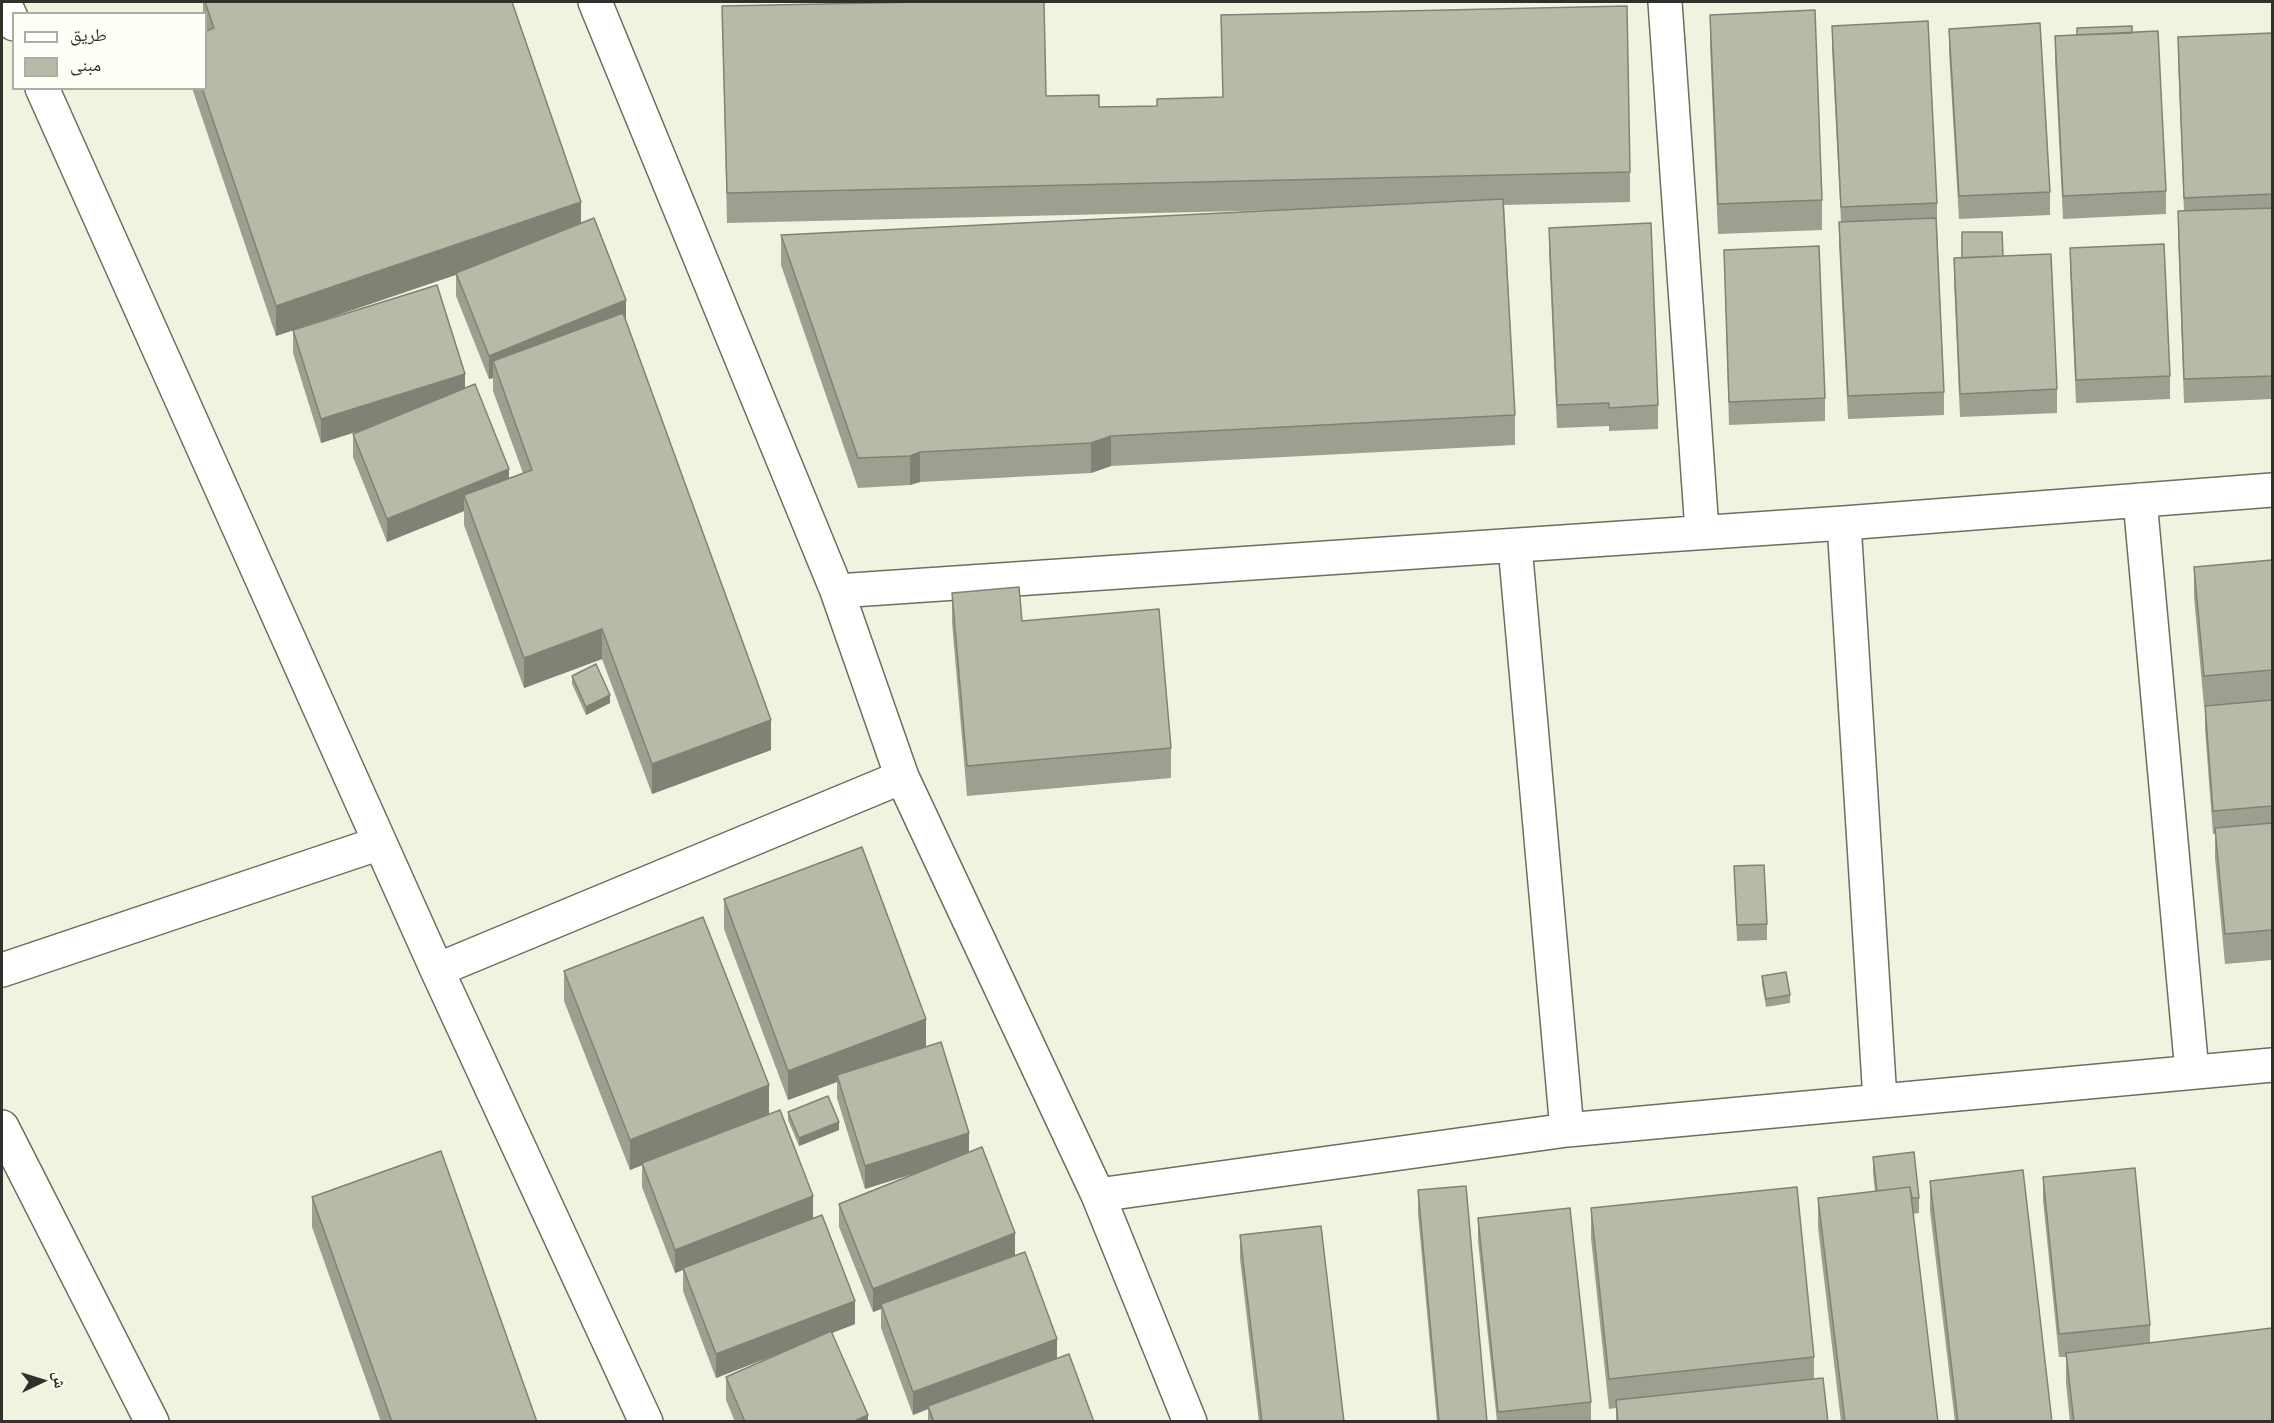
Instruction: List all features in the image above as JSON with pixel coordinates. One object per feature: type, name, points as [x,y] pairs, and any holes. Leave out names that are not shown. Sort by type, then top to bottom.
[{"type":"street","points":[[4,2],[12,20]]},
{"type":"street","points":[[595,2],[837,591],[902,777],[1098,1195],[1190,1422]]},
{"type":"street","points":[[1665,2],[1702,531]]},
{"type":"street","points":[[43,90],[437,970],[646,1422]]},
{"type":"street","points":[[837,591],[1844,523],[2272,490]]},
{"type":"street","points":[[2140,500],[2192,1072]]},
{"type":"street","points":[[1844,523],[1880,1100]]},
{"type":"street","points":[[1515,546],[1567,1130]]},
{"type":"street","points":[[437,970],[902,777]]},
{"type":"street","points":[[2,970],[380,843]]},
{"type":"street","points":[[1098,1195],[1567,1130],[2272,1065]]},
{"type":"street","points":[[2,1127],[152,1422]]},
{"type":"building","points":[[205,2],[512,2],[581,202],[276,306],[203,90],[207,90],[207,31],[214,28]]},
{"type":"building","points":[[1044,2],[1046,96],[1099,95],[1099,107],[1157,106],[1157,99],[1223,97],[1221,15],[1627,6],[1630,172],[727,193],[722,6]]},
{"type":"building","points":[[1815,10],[1822,200],[1718,204],[1710,15]]},
{"type":"building","points":[[1928,21],[1937,203],[1841,207],[1832,26]]},
{"type":"building","points":[[2040,23],[2050,192],[1959,196],[1949,29]]},
{"type":"building","points":[[2132,26],[2132,33],[2077,35],[2077,28]]},
{"type":"building","points":[[2158,31],[2166,191],[2063,196],[2055,36]]},
{"type":"building","points":[[2272,33],[2272,194],[2184,198],[2178,37]]},
{"type":"building","points":[[1503,199],[1515,415],[1111,436],[1091,443],[920,452],[910,456],[858,458],[781,235]]},
{"type":"building","points":[[2272,208],[2272,376],[2184,379],[2178,211]]},
{"type":"building","points":[[594,218],[626,300],[489,356],[456,273]]},
{"type":"building","points":[[1936,218],[1944,392],[1848,396],[1839,222]]},
{"type":"building","points":[[1651,223],[1658,405],[1609,408],[1609,403],[1557,405],[1549,228]]},
{"type":"building","points":[[1962,232],[2002,232],[2003,256],[1962,258]]},
{"type":"building","points":[[2164,244],[2170,376],[2076,380],[2070,248]]},
{"type":"building","points":[[1819,246],[1825,398],[1729,402],[1724,250]]},
{"type":"building","points":[[2051,254],[2057,389],[1960,394],[1954,258]]},
{"type":"building","points":[[437,285],[465,374],[321,419],[293,330]]},
{"type":"building","points":[[623,313],[771,720],[652,764],[602,629],[524,658],[464,495],[532,470],[493,361]]},
{"type":"building","points":[[475,384],[509,469],[387,519],[353,434]]},
{"type":"building","points":[[2272,560],[2272,670],[2204,676],[2194,567]]},
{"type":"building","points":[[1019,587],[1022,621],[1159,609],[1171,748],[967,766],[952,593]]},
{"type":"building","points":[[596,664],[610,695],[586,707],[572,676]]},
{"type":"building","points":[[2272,700],[2272,806],[2213,811],[2205,706]]},
{"type":"building","points":[[2272,823],[2272,930],[2225,934],[2215,828]]},
{"type":"building","points":[[862,847],[926,1019],[788,1071],[724,899]]},
{"type":"building","points":[[1764,865],[1767,924],[1737,925],[1734,866]]},
{"type":"building","points":[[703,917],[769,1085],[630,1140],[564,971]]},
{"type":"building","points":[[1786,972],[1790,995],[1766,999],[1762,976]]},
{"type":"building","points":[[941,1042],[969,1133],[865,1166],[837,1075]]},
{"type":"building","points":[[828,1096],[839,1122],[799,1138],[788,1112]]},
{"type":"building","points":[[780,1110],[813,1196],[675,1250],[642,1163]]},
{"type":"building","points":[[982,1147],[1015,1233],[873,1289],[839,1204]]},
{"type":"building","points":[[441,1151],[537,1422],[392,1422],[312,1197]]},
{"type":"building","points":[[1914,1152],[1919,1198],[1912,1198],[1910,1187],[1877,1191],[1873,1157]]},
{"type":"building","points":[[2135,1168],[2150,1325],[2059,1334],[2043,1177]]},
{"type":"building","points":[[2023,1170],[2052,1422],[1958,1422],[1930,1181]]},
{"type":"building","points":[[1466,1186],[1487,1422],[1439,1422],[1418,1190]]},
{"type":"building","points":[[1797,1187],[1814,1357],[1609,1379],[1591,1208]]},
{"type":"building","points":[[1910,1187],[1938,1422],[1845,1422],[1818,1198]]},
{"type":"building","points":[[1570,1208],[1591,1402],[1498,1412],[1478,1218]]},
{"type":"building","points":[[822,1215],[855,1301],[716,1354],[683,1268]]},
{"type":"building","points":[[1321,1226],[1344,1422],[1262,1422],[1240,1235]]},
{"type":"building","points":[[1025,1252],[1057,1339],[913,1392],[881,1304]]},
{"type":"building","points":[[2272,1328],[2272,1422],[2074,1422],[2066,1353]]},
{"type":"building","points":[[831,1331],[868,1415],[852,1422],[745,1422],[726,1377]]},
{"type":"building","points":[[1069,1354],[1094,1422],[934,1422],[928,1406]]},
{"type":"building","points":[[1823,1378],[1828,1422],[1618,1422],[1616,1400]]}]
